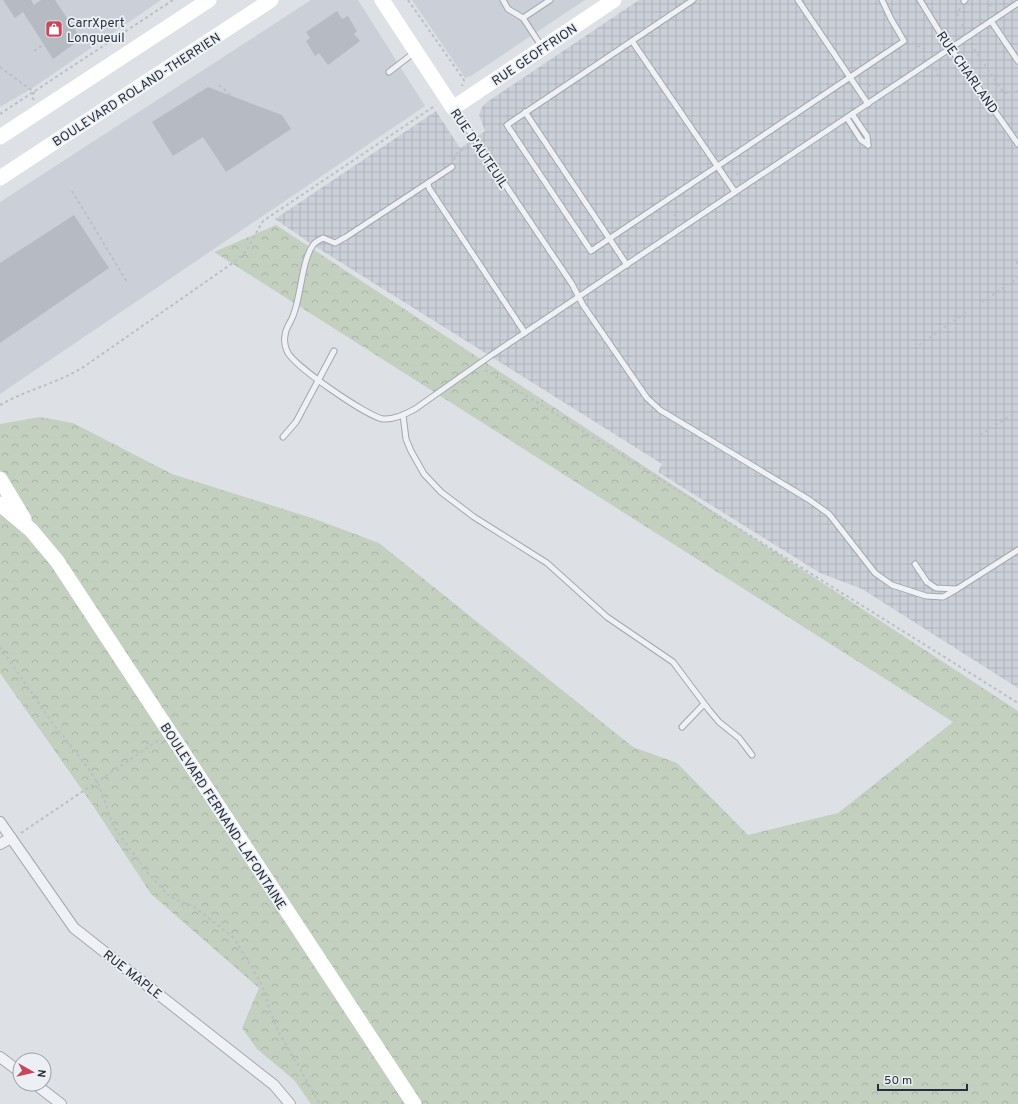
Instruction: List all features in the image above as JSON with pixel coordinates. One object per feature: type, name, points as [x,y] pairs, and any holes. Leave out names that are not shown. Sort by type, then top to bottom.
[{"type":"street","points":[[0,137],[209,0]]},
{"type":"street","name":"BOULEVARD ROLAND-THERRIEN","points":[[0,178],[271,0]]},
{"type":"street","name":"RUE D'AUTEUIL","points":[[382,0],[454,108]]},
{"type":"street","name":"RUE GEOFFRION","points":[[454,108],[614,0]]},
{"type":"street","name":"BOULEVARD FERNAND-LAFONTAINE","points":[[0,479],[31,530],[57,561],[414,1104]]},
{"type":"street","name":"BOULEVARD FERNAND-LAFONTAINE","points":[[0,504],[31,530]]},
{"type":"street","name":"RUE MAPLE","points":[[0,822],[14,836],[74,928],[274,1084],[290,1104]]},
{"type":"street","points":[[0,844],[14,836]]},
{"type":"street","points":[[0,1056],[12,1066]]},
{"type":"street","points":[[45,1092],[61,1104]]},
{"type":"lane","points":[[502,0],[508,9],[523,18],[542,48]]},
{"type":"lane","points":[[523,18],[550,0]]},
{"type":"lane","points":[[693,0],[507,125],[591,251],[904,41],[882,0]]},
{"type":"lane","points":[[798,0],[868,104]]},
{"type":"lane","name":"RUE CHARLAND","points":[[920,0],[950,48],[1018,144]]},
{"type":"lane","points":[[452,167],[334,243],[323,238],[313,245],[305,266],[294,313],[284,336],[290,356],[318,381],[379,417],[390,418],[402,415],[415,409],[477,365],[1018,3]]},
{"type":"lane","points":[[991,21],[1018,61]]},
{"type":"lane","points":[[632,41],[735,192]]},
{"type":"lane","points":[[389,72],[416,52]]},
{"type":"lane","name":"RUE D'AUTEUIL","points":[[454,108],[572,284],[578,297],[647,398],[660,410],[808,499],[829,514],[875,573],[892,585],[932,596],[943,597],[1018,550]]},
{"type":"lane","points":[[525,112],[627,265]]},
{"type":"lane","points":[[846,118],[861,140],[868,145],[867,136],[852,114]]},
{"type":"lane","points":[[428,183],[429,188],[525,333]]},
{"type":"lane","points":[[283,437],[296,422],[334,350]]},
{"type":"lane","points":[[402,415],[406,439],[411,451],[424,474],[441,492],[474,517],[547,563],[607,617],[673,662],[704,704],[720,722],[739,738],[752,755]]},
{"type":"lane","points":[[915,564],[926,582],[936,588],[957,589]]},
{"type":"lane","points":[[682,727],[704,704]]},
{"type":"path","points":[[0,114],[173,0]]},
{"type":"path","points":[[408,0],[464,80]]},
{"type":"path","points":[[989,4],[992,8]]},
{"type":"path","points":[[956,14],[963,27]]},
{"type":"path","points":[[914,43],[927,50]]},
{"type":"path","points":[[34,51],[44,44]]},
{"type":"path","points":[[974,49],[1004,93],[1018,91]]},
{"type":"path","points":[[0,67],[34,92]]},
{"type":"path","points":[[936,68],[937,77]]},
{"type":"path","points":[[869,84],[872,89]]},
{"type":"path","points":[[219,85],[232,96]]},
{"type":"path","points":[[34,92],[32,97],[34,101]]},
{"type":"path","points":[[847,99],[850,103]]},
{"type":"path","points":[[0,404],[28,390],[71,375],[91,362],[238,260],[246,251],[263,221],[434,106]]},
{"type":"path","points":[[795,134],[798,138]]},
{"type":"path","points":[[456,154],[463,149]]},
{"type":"path","points":[[736,173],[740,177]]},
{"type":"path","points":[[715,188],[718,192]]},
{"type":"path","points":[[72,191],[128,282]]},
{"type":"path","points":[[674,214],[677,219]]},
{"type":"path","points":[[629,244],[632,250]]},
{"type":"path","points":[[1017,264],[1018,257]]},
{"type":"path","points":[[982,302],[1018,278]]},
{"type":"path","points":[[919,345],[968,311]]},
{"type":"path","points":[[477,365],[1018,703]]},
{"type":"path","points":[[980,435],[1016,412]]},
{"type":"path","points":[[0,647],[51,721],[80,757],[97,782],[114,827],[160,888],[176,900],[193,906],[201,911],[239,944],[262,985],[278,1031],[320,1104]]},
{"type":"path","points":[[14,836],[159,740]]},
{"type":"shaded area","points":[[0,0],[161,0],[34,87],[0,107]]},
{"type":"shaded area","points":[[311,0],[358,0],[425,106],[0,394],[0,202]]},
{"type":"shaded area","points":[[412,0],[585,0],[471,76],[465,78]]},
{"type":"shaded area","points":[[639,0],[1018,0],[1018,688],[862,589],[820,573],[658,472],[662,464],[313,245],[275,219],[436,111],[460,148],[462,147],[485,131],[479,115],[482,107],[487,102]]},
{"type":"green space","points":[[276,225],[1018,711],[1018,1104],[311,1104],[294,1080],[257,1049],[242,1028],[259,988],[151,894],[92,804],[0,673],[0,424],[40,417],[73,423],[172,474],[315,519],[379,543],[633,747],[677,763],[748,835],[838,813],[953,722],[214,252]]},
{"type":"building","points":[[3,0],[31,0],[34,5],[41,0],[55,0],[81,39],[53,59],[23,12],[15,18]]},
{"type":"building","points":[[337,11],[342,19],[348,16],[357,31],[354,34],[360,41],[328,65],[319,53],[315,56],[306,41],[310,38],[306,32]]},
{"type":"building","points":[[208,87],[282,115],[291,129],[226,172],[203,137],[173,156],[152,122]]},
{"type":"building","points":[[74,215],[109,268],[0,343],[0,263]]},
{"type":"place","name":"CarrXpert Longueuil","points":[[54,29]]}]
